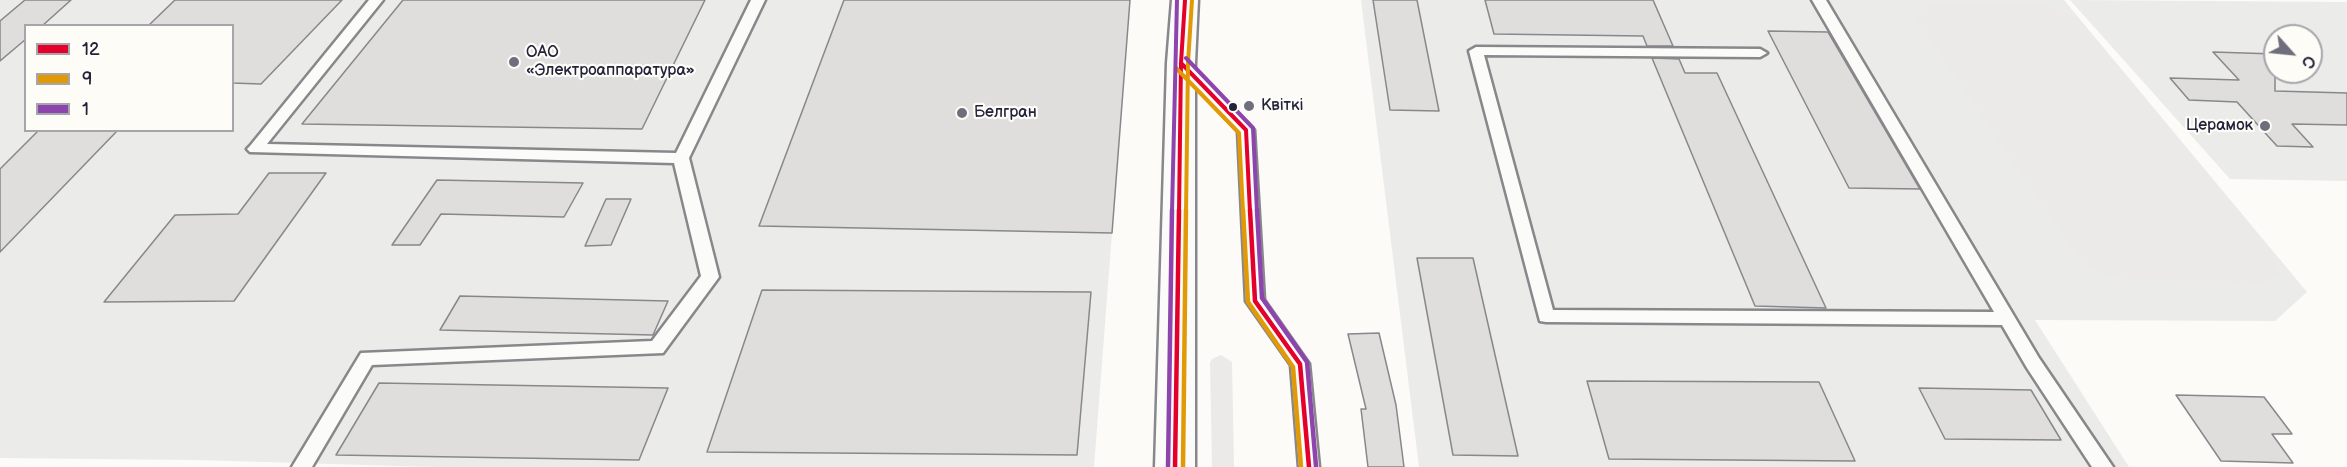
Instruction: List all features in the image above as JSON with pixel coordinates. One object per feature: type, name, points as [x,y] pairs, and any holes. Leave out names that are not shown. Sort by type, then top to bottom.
[{"type":"main road","points":[[1175,467],[1181,63],[1185,0]]},
{"type":"lane","points":[[376,0],[255,149],[681,158]]},
{"type":"lane","points":[[302,467],[367,358],[657,348],[710,277],[681,158],[758,0]]},
{"type":"lane","points":[[1819,0],[2033,363],[2103,467]]},
{"type":"lane","points":[[1760,53],[1476,51],[1546,316],[2007,319]]},
{"type":"lane","points":[[1181,63],[1246,130],[1255,301],[1300,364],[1310,467]]},
{"type":"shaded area","points":[[0,0],[844,0],[759,226],[1112,233],[1094,467],[432,467],[196,460],[0,458]]},
{"type":"shaded area","points":[[1361,0],[2064,0],[2307,292],[2275,321],[2035,320],[2129,467],[1419,467]]},
{"type":"shaded area","name":"Церамок","points":[[2070,0],[2347,2],[2347,181],[2230,179]]},
{"type":"shaded area","points":[[2033,2],[2055,7],[2076,17],[2275,257],[2278,274],[2265,282],[2144,281],[2110,277],[2083,264],[1918,22],[1920,11],[1933,3]]},
{"type":"shaded area","points":[[1221,355],[1232,362],[1234,467],[1212,467],[1210,362]]},
{"type":"building","points":[[25,0],[71,0],[44,24],[24,24],[24,41],[0,61],[0,21]]},
{"type":"building","points":[[175,0],[342,0],[261,84],[234,83],[234,24],[150,24]]},
{"type":"building","name":"ОАО «Электроаппаратура»","points":[[403,0],[705,0],[642,129],[302,124]]},
{"type":"building","name":"Белгран","points":[[844,0],[1130,0],[1112,233],[759,226]]},
{"type":"building","points":[[1373,0],[1417,0],[1439,111],[1390,110]]},
{"type":"building","points":[[1485,0],[1653,0],[1673,46],[1647,46],[1643,36],[1494,34]]},
{"type":"building","points":[[1768,31],[1828,32],[1920,189],[1849,188]]},
{"type":"building","points":[[2213,52],[2263,54],[2263,84],[2275,84],[2275,91],[2347,93],[2347,125],[2292,124],[2313,147],[2277,146],[2237,102],[2189,100],[2170,78],[2239,80]]},
{"type":"building","points":[[1652,58],[1679,59],[1685,73],[1717,73],[1826,308],[1755,306]]},
{"type":"building","points":[[37,132],[116,132],[0,252],[0,169]]},
{"type":"building","points":[[269,173],[326,173],[234,301],[104,302],[175,215],[238,214]]},
{"type":"building","points":[[437,180],[583,183],[564,217],[441,214],[420,245],[392,245]]},
{"type":"building","points":[[606,199],[631,199],[611,245],[585,246]]},
{"type":"building","points":[[1417,258],[1473,258],[1518,456],[1453,455]]},
{"type":"building","points":[[762,290],[1091,292],[1077,455],[707,452]]},
{"type":"building","points":[[460,296],[668,301],[653,335],[440,330]]},
{"type":"building","points":[[1379,333],[1396,405],[1404,467],[1368,467],[1361,409],[1366,409],[1348,334]]},
{"type":"building","points":[[1587,381],[1819,382],[1855,461],[1609,459]]},
{"type":"building","points":[[379,383],[668,388],[639,460],[336,455]]},
{"type":"building","points":[[1919,388],[2031,390],[2061,440],[1945,439]]},
{"type":"building","points":[[2176,395],[2264,397],[2292,434],[2272,434],[2293,463],[2221,461]]},
{"type":"transit line","name":"1","points":[[1168,467],[1177,0]]},
{"type":"transit line","name":"12","points":[[1175,467],[1181,63],[1185,0]]},
{"type":"transit line","name":"9","points":[[1183,467],[1188,63],[1192,0]]},
{"type":"transit line","name":"1","points":[[1186,58],[1253,128],[1262,298],[1307,362],[1316,466]]},
{"type":"transit line","name":"12","points":[[1181,63],[1246,130],[1255,301],[1300,364],[1309,467]]},
{"type":"transit line","name":"9","points":[[1176,68],[1239,133],[1248,302],[1293,367],[1301,467]]},
{"type":"place","name":"ОАО «Электроаппаратура»","points":[[514,62]]},
{"type":"place","name":"Квіткі","points":[[1249,106]]},
{"type":"place","name":"Белгран","points":[[962,113]]},
{"type":"place","name":"Церамок","points":[[2265,126]]}]
